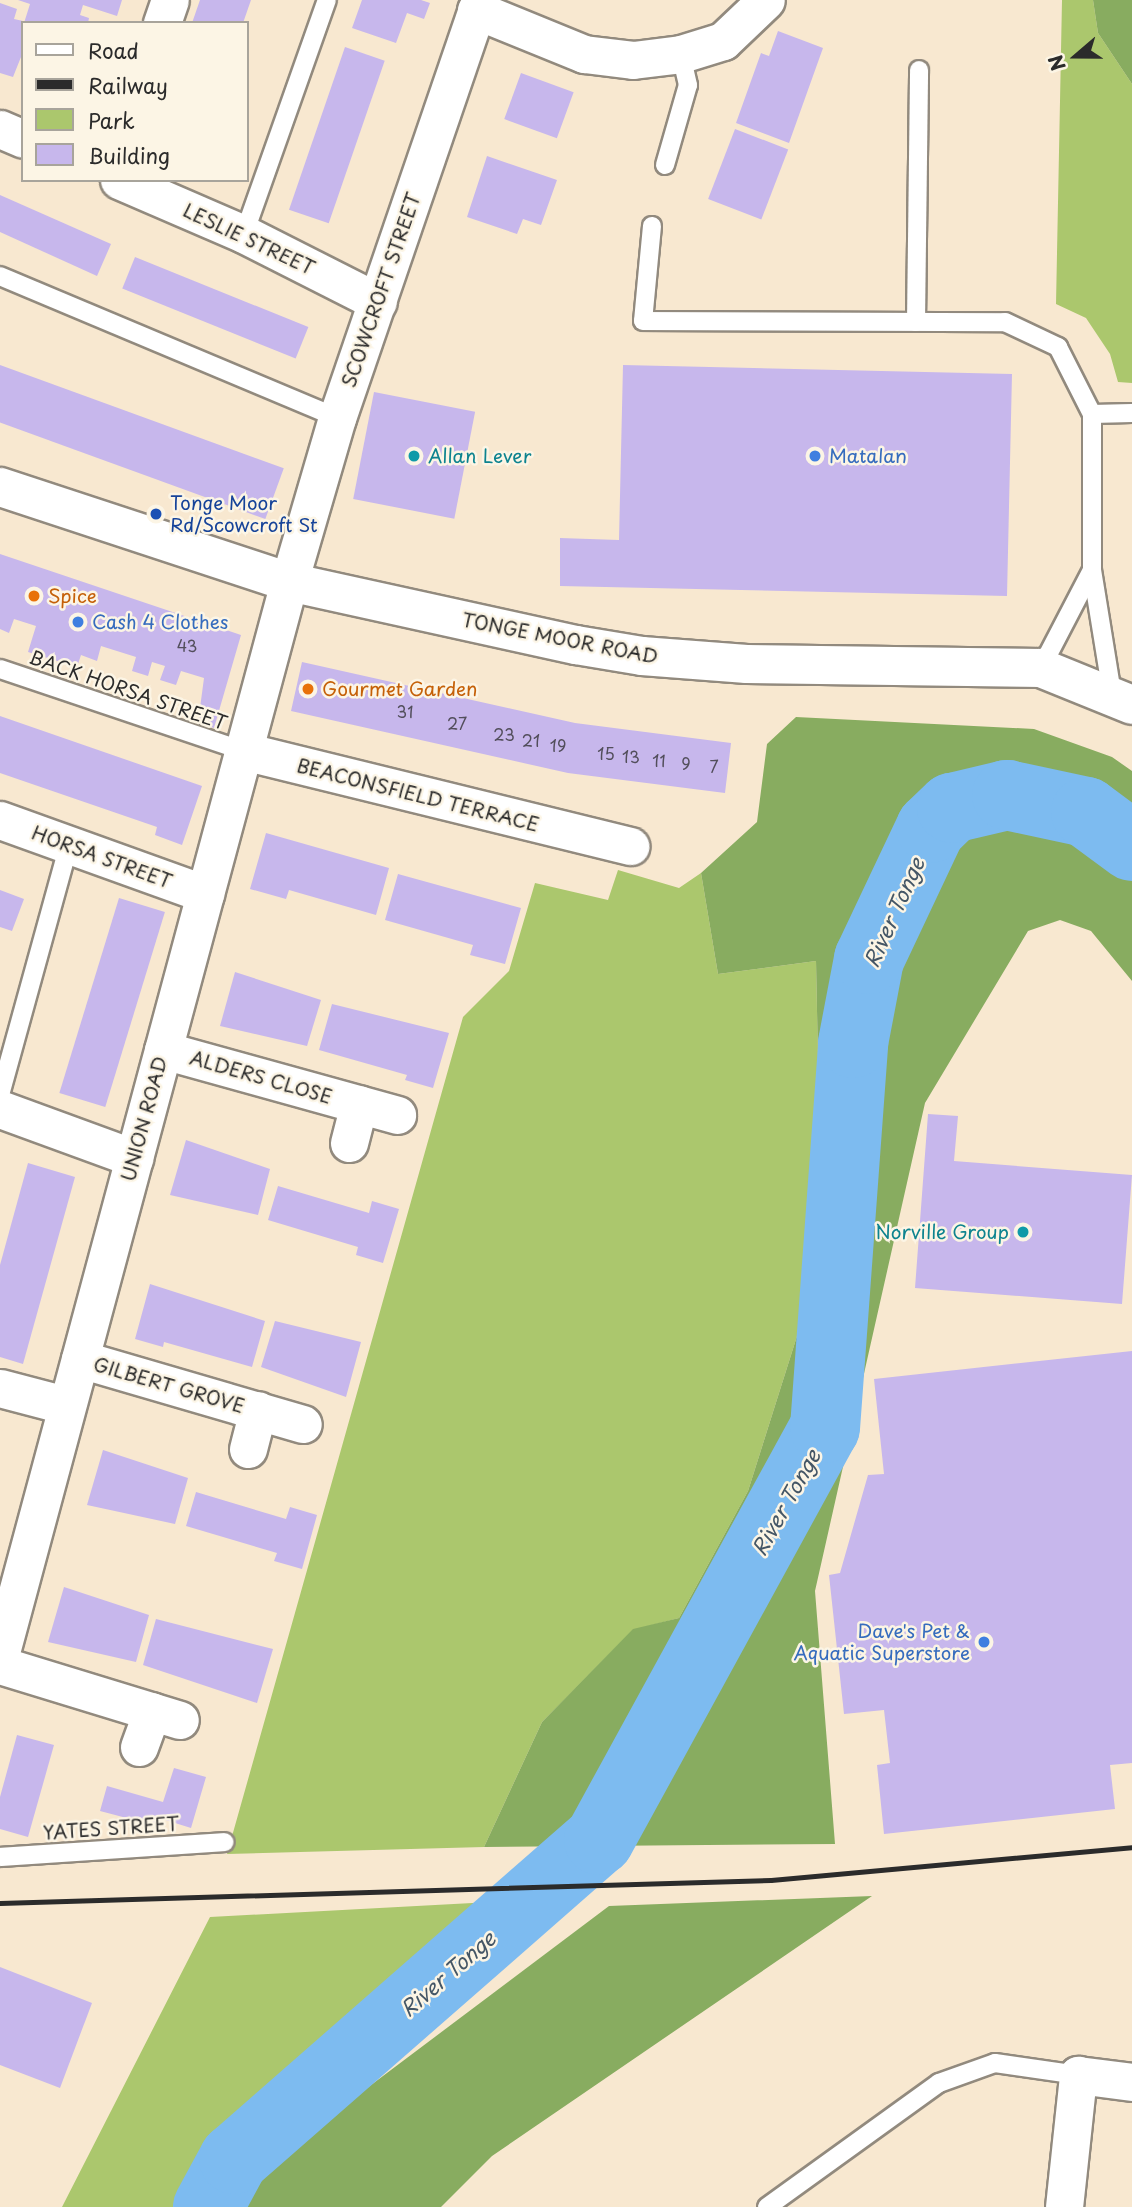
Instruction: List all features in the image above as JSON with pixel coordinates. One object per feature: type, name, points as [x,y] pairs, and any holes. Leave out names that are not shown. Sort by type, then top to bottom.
[{"type":"main road","name":"TONGE MOOR ROAD","points":[[0,487],[289,582],[642,656],[747,664],[1041,668],[1122,699]]},
{"type":"street","points":[[163,21],[170,0]]},
{"type":"street","points":[[478,5],[584,54],[633,60],[681,54],[723,41],[766,0]]},
{"type":"street","name":"SCOWCROFT STREET","points":[[289,582],[337,418],[478,5]]},
{"type":"street","points":[[0,129],[21,138]]},
{"type":"street","name":"LESLIE STREET","points":[[124,182],[244,234],[378,302]]},
{"type":"street","name":"UNION ROAD","points":[[0,1656],[65,1405],[80,1359],[289,582]]},
{"type":"street","name":"BEACONSFIELD TERRACE","points":[[243,751],[591,853],[631,846]]},
{"type":"street","name":"HORSA STREET","points":[[0,820],[205,894]]},
{"type":"street","name":"ALDERS CLOSE","points":[[163,1050],[397,1115]]},
{"type":"street","name":"ALDERS CLOSE","points":[[349,1143],[359,1104]]},
{"type":"street","points":[[0,1109],[134,1158]]},
{"type":"street","name":"GILBERT GROVE","points":[[80,1359],[303,1424]]},
{"type":"street","points":[[0,1388],[65,1405]]},
{"type":"street","name":"GILBERT GROVE","points":[[248,1449],[258,1410]]},
{"type":"street","points":[[0,1665],[166,1715],[139,1747]]},
{"type":"street","points":[[1063,2207],[1078,2075],[1132,2082]]},
{"type":"lane","points":[[244,234],[327,0]]},
{"type":"lane","points":[[665,165],[688,85],[681,54]]},
{"type":"lane","points":[[916,322],[919,71]]},
{"type":"lane","points":[[652,226],[643,321],[1005,322],[1058,347],[1091,414],[1092,570],[1122,699]]},
{"type":"lane","points":[[0,276],[337,418]]},
{"type":"lane","points":[[1091,414],[1132,414]]},
{"type":"lane","points":[[1041,668],[1092,570]]},
{"type":"lane","name":"BACK HORSA STREET","points":[[0,669],[243,751]]},
{"type":"lane","points":[[0,1095],[69,845]]},
{"type":"lane","name":"YATES STREET","points":[[0,1857],[225,1842]]},
{"type":"lane","points":[[767,2207],[939,2083],[995,2063],[1078,2075]]},
{"type":"green space","points":[[1062,0],[1093,0],[1098,33],[1132,84],[1132,383],[1118,382],[1110,354],[1086,318],[1056,304]]},
{"type":"green space","points":[[1093,0],[1132,0],[1132,84],[1098,33]]},
{"type":"green space","points":[[796,717],[1034,729],[1112,757],[1132,771],[1132,981],[1091,931],[1060,920],[1028,931],[925,1103],[815,1591],[835,1844],[484,1847],[542,1722],[633,1629],[679,1618],[748,1491],[822,1257],[816,961],[718,974],[701,873],[757,822],[767,744]]},
{"type":"green space","points":[[618,870],[679,888],[701,873],[718,974],[816,961],[822,1257],[748,1491],[679,1618],[633,1630],[542,1722],[484,1847],[227,1854],[463,1017],[509,971],[535,883],[608,900]]},
{"type":"green space","points":[[872,1896],[492,2156],[441,2207],[235,2207],[250,2176],[609,1906]]},
{"type":"green space","points":[[491,1902],[350,2024],[252,2119],[195,2207],[62,2207],[210,1917]]},
{"type":"building","points":[[18,0],[122,0],[117,16],[83,5],[80,15],[89,18],[88,21],[25,21],[30,4]]},
{"type":"building","points":[[200,0],[251,0],[244,21],[193,21]]},
{"type":"building","points":[[362,0],[421,0],[430,3],[424,19],[407,13],[396,43],[352,28]]},
{"type":"building","points":[[0,3],[17,9],[14,19],[23,21],[21,57],[13,77],[0,73]]},
{"type":"building","points":[[778,31],[823,48],[789,143],[736,123],[761,53],[769,56]]},
{"type":"building","points":[[345,47],[385,61],[329,223],[289,210]]},
{"type":"building","points":[[521,73],[574,92],[557,138],[504,119]]},
{"type":"building","points":[[735,129],[788,149],[761,219],[708,199]]},
{"type":"building","points":[[487,156],[557,180],[541,225],[523,219],[517,234],[467,217]]},
{"type":"building","points":[[0,195],[111,244],[97,276],[0,232]]},
{"type":"building","points":[[135,257],[308,327],[296,359],[122,289]]},
{"type":"building","points":[[0,365],[284,468],[265,519],[0,422]]},
{"type":"building","name":"Matalan","points":[[623,365],[1012,374],[1007,596],[560,586],[560,538],[619,540]]},
{"type":"building","name":"Allan Lever","points":[[374,392],[475,412],[454,519],[353,499]]},
{"type":"building","points":[[0,554],[241,635],[214,728],[198,723],[204,678],[181,671],[176,685],[160,680],[165,666],[152,662],[148,676],[132,671],[136,657],[101,646],[97,661],[81,655],[77,667],[28,652],[36,626],[14,619],[9,633],[0,629]]},
{"type":"building","points":[[302,662],[575,723],[731,743],[725,793],[568,773],[291,711]]},
{"type":"building","points":[[0,716],[202,786],[182,845],[155,835],[157,827],[0,773]]},
{"type":"building","points":[[266,833],[389,868],[376,915],[289,890],[286,899],[250,889]]},
{"type":"building","points":[[398,874],[521,908],[505,964],[470,955],[473,945],[385,920]]},
{"type":"building","points":[[0,890],[24,899],[12,931],[0,927]]},
{"type":"building","points":[[119,898],[165,912],[105,1107],[59,1093]]},
{"type":"building","points":[[235,972],[321,1000],[307,1046],[220,1026]]},
{"type":"building","points":[[332,1004],[449,1033],[433,1088],[405,1080],[407,1075],[319,1050]]},
{"type":"building","name":"Norville Group","points":[[928,1114],[958,1116],[954,1161],[1132,1175],[1122,1304],[915,1288]]},
{"type":"building","points":[[186,1140],[270,1169],[258,1215],[170,1195]]},
{"type":"building","points":[[28,1163],[75,1177],[23,1364],[0,1357],[0,1265]]},
{"type":"building","points":[[278,1186],[369,1213],[372,1201],[399,1209],[383,1263],[356,1255],[358,1247],[268,1220]]},
{"type":"building","points":[[150,1284],[265,1321],[252,1367],[164,1342],[163,1347],[135,1339]]},
{"type":"building","points":[[275,1321],[361,1342],[346,1397],[261,1367]]},
{"type":"building","name":"Dave's Pet & Aquatic Superstore","points":[[1132,1351],[1132,1763],[1110,1765],[1115,1809],[884,1834],[877,1765],[890,1763],[884,1710],[844,1714],[829,1575],[840,1573],[868,1475],[884,1474],[874,1379]]},
{"type":"building","points":[[103,1450],[188,1478],[175,1524],[87,1505]]},
{"type":"building","points":[[196,1492],[286,1519],[290,1507],[317,1515],[302,1569],[274,1561],[277,1553],[186,1526]]},
{"type":"building","points":[[64,1587],[149,1615],[136,1662],[48,1642]]},
{"type":"building","points":[[156,1619],[273,1649],[257,1703],[143,1665]]},
{"type":"building","points":[[17,1735],[54,1745],[28,1837],[0,1829],[0,1797]]},
{"type":"building","points":[[174,1768],[206,1777],[191,1828],[159,1818],[157,1826],[100,1811],[107,1786],[163,1802]]},
{"type":"building","points":[[0,1967],[92,2003],[60,2088],[0,2065]]},
{"type":"waterway","name":"River Tonge","points":[[208,2207],[234,2159],[599,1840],[825,1428],[853,1043],[869,959],[931,828],[952,808],[1007,795],[1086,812],[1132,846]]},
{"type":"railway","points":[[0,1903],[771,1880],[1132,1847]]},
{"type":"place","name":"Allan Lever","points":[[414,456]]},
{"type":"place","name":"Matalan","points":[[815,456]]},
{"type":"place","name":"Tonge Moor Rd/Scowcroft St","points":[[156,514]]},
{"type":"place","name":"Spice","points":[[34,596]]},
{"type":"place","name":"Cash 4 Clothes","points":[[78,622]]},
{"type":"place","name":"Gourmet Garden","points":[[308,689]]},
{"type":"place","name":"Norville Group","points":[[1023,1232]]},
{"type":"place","name":"Dave's Pet & Aquatic Superstore","points":[[984,1642]]}]
